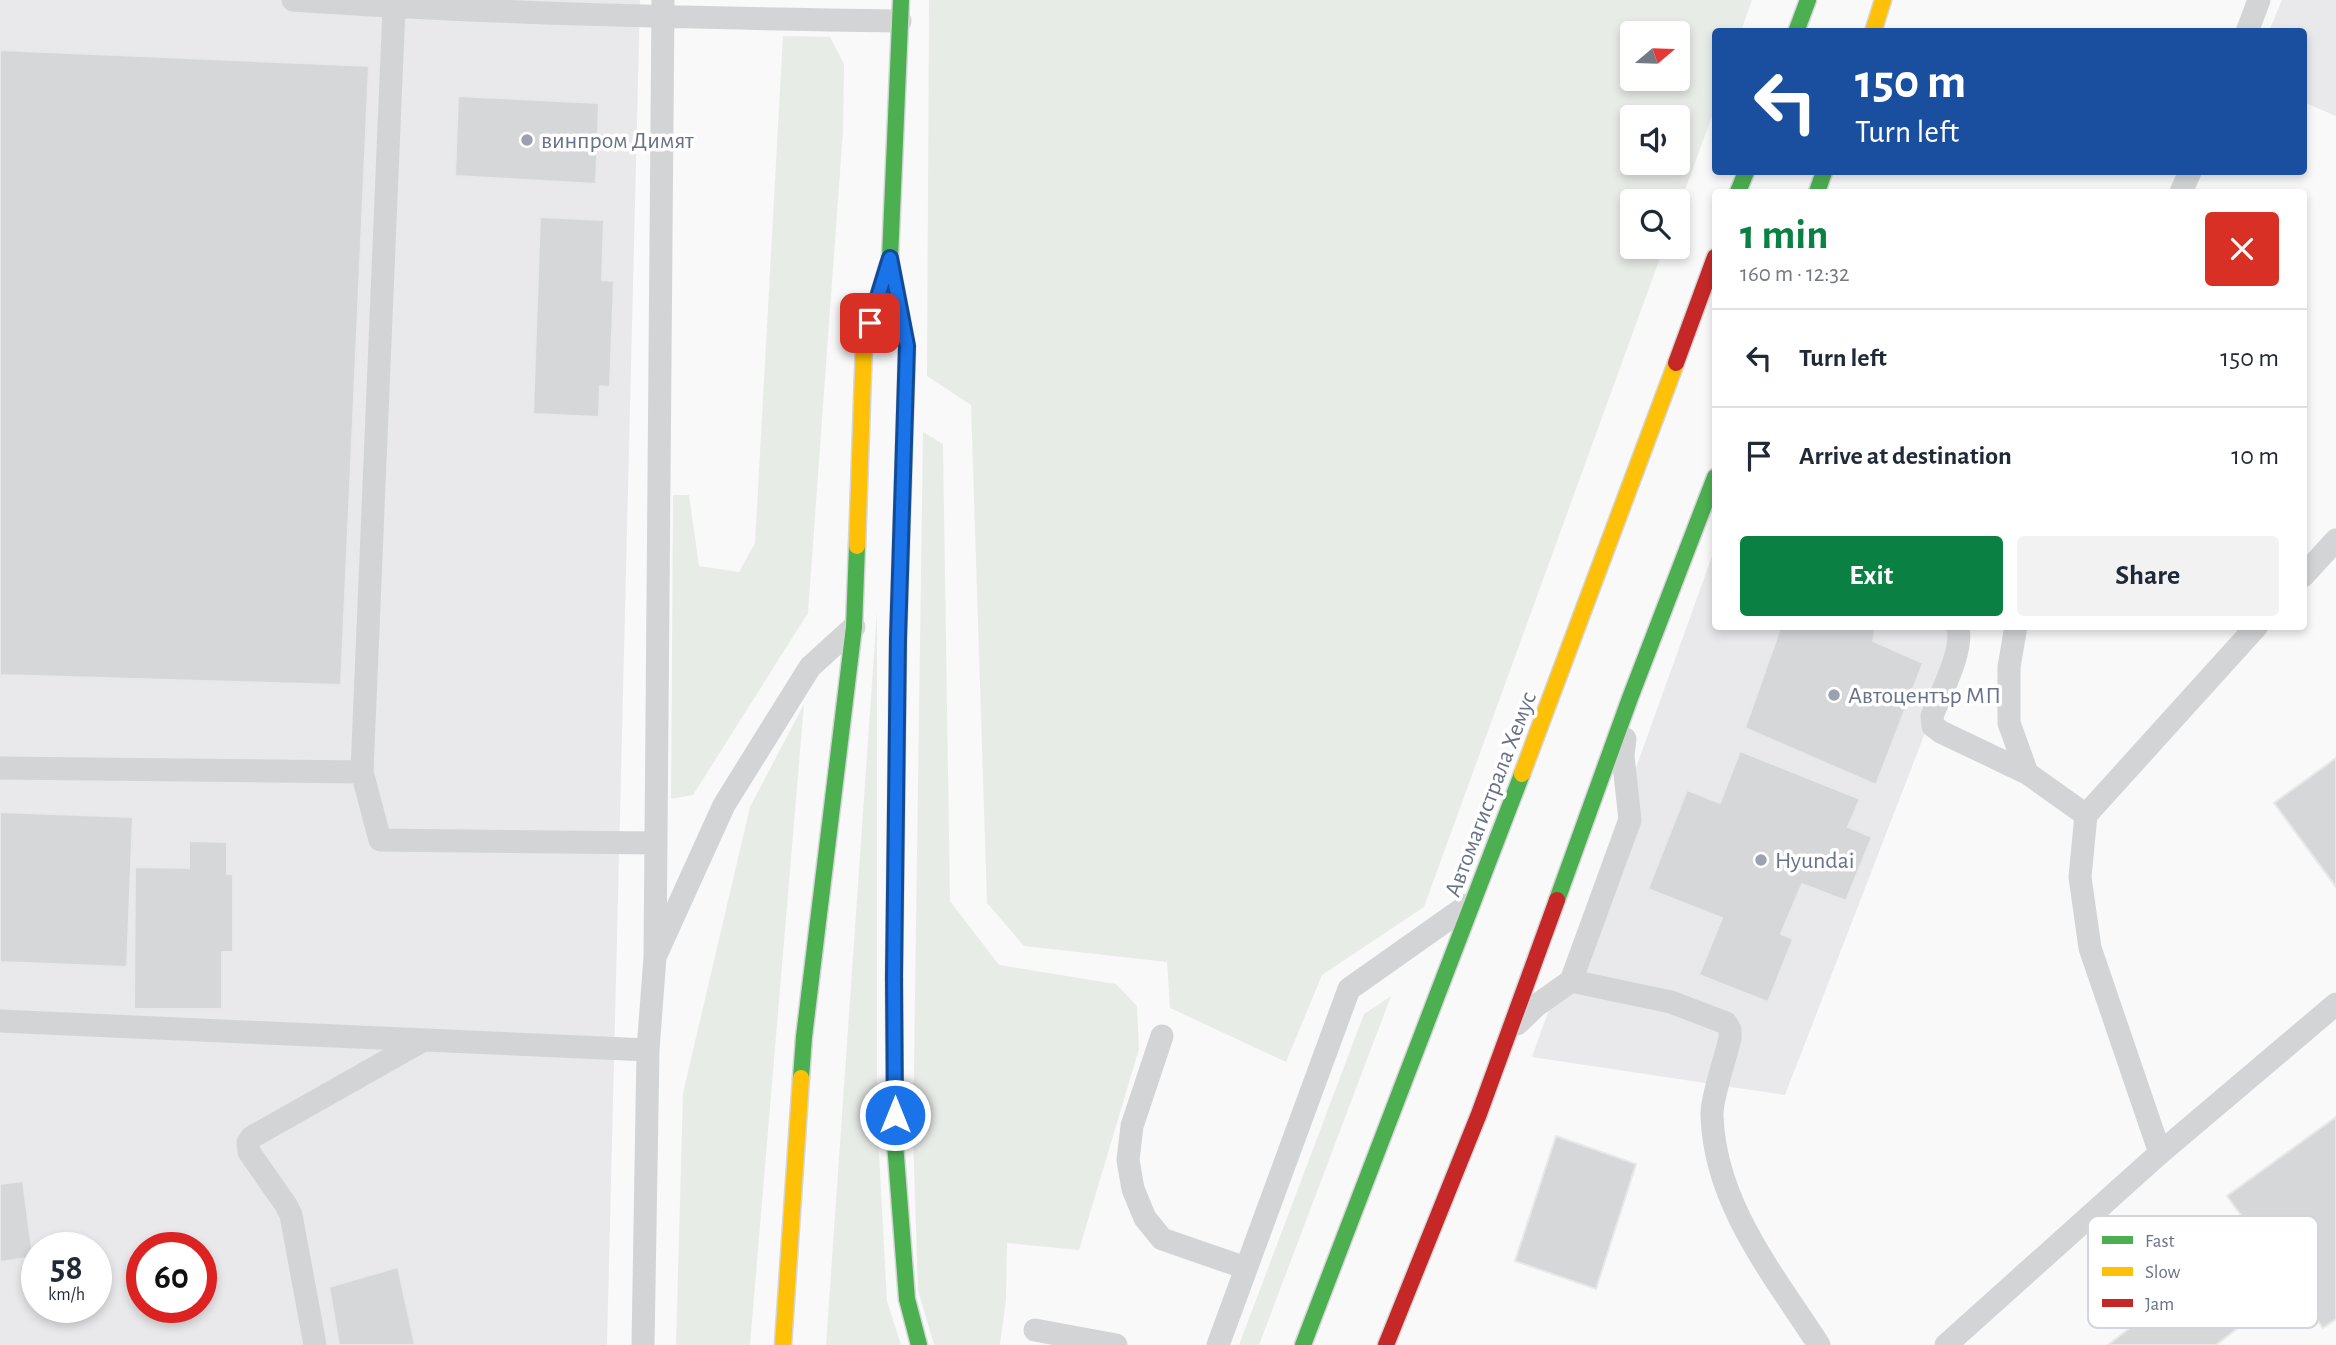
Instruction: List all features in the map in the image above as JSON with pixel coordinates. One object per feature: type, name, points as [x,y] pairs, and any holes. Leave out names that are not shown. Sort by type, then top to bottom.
[{"type":"main road","points":[[1798,28],[1808,0]]},
{"type":"main road","points":[[1873,28],[1883,0]]},
{"type":"main road","points":[[901,10],[890,258],[907,346],[897,706],[895,1143],[907,1299],[919,1345]]},
{"type":"main road","points":[[783,1345],[804,1037],[854,627],[864,344],[890,258]]},
{"type":"main road","name":"Автомагистрала Хемус","points":[[1303,1345],[1474,901],[1712,265]]},
{"type":"main road","points":[[1386,1345],[1479,1114],[1630,698],[1707,520],[1712,493]]},
{"type":"lane","points":[[293,0],[394,7],[901,10]]},
{"type":"lane","points":[[2248,28],[2259,0]]},
{"type":"lane","points":[[394,7],[362,772],[380,839],[656,843]]},
{"type":"lane","points":[[643,1345],[648,1049],[655,957],[663,9]]},
{"type":"lane","points":[[2307,572],[2336,540]]},
{"type":"lane","points":[[655,957],[724,805],[810,667],[854,627]]},
{"type":"lane","points":[[1959,630],[1959,646],[1932,716],[1933,726],[2027,772],[2086,815]]},
{"type":"lane","points":[[2015,630],[2009,667],[2009,723],[2027,772]]},
{"type":"lane","points":[[2160,1153],[2090,948],[2080,877],[2086,815],[2253,630]]},
{"type":"lane","points":[[1507,1034],[1537,1005],[1572,981],[1630,820],[1623,756],[1630,698]]},
{"type":"lane","points":[[0,768],[362,772]]},
{"type":"lane","points":[[1218,1345],[1349,989],[1474,901]]},
{"type":"lane","points":[[1572,981],[1671,1002],[1726,1023],[1730,1038],[1711,1114],[1720,1172],[1743,1227],[1819,1345]]},
{"type":"lane","points":[[2090,1216],[2336,1004]]},
{"type":"lane","points":[[0,1021],[648,1049]]},
{"type":"lane","points":[[1162,1036],[1132,1126],[1128,1160],[1133,1189],[1145,1218],[1162,1239],[1246,1268]]},
{"type":"lane","points":[[315,1345],[291,1215],[249,1152],[248,1143],[252,1137],[424,1040]]},
{"type":"lane","points":[[1946,1345],[2088,1218]]},
{"type":"lane","points":[[1035,1330],[1116,1345]]},
{"type":"shaded area","points":[[0,0],[640,0],[607,1345],[0,1345]]},
{"type":"shaded area","points":[[929,0],[1752,0],[1742,28],[1712,28],[1712,116],[1685,189],[1620,189],[1620,259],[1660,259],[1424,907],[1322,975],[1286,1062],[1170,1008],[1167,962],[1024,946],[987,903],[971,405],[927,376]]},
{"type":"shaded area","points":[[2282,0],[2336,0],[2336,116],[2307,104],[2307,28],[2270,28]]},
{"type":"shaded area","points":[[783,36],[830,37],[844,64],[843,131],[808,613],[693,795],[671,799],[673,495],[689,495],[699,566],[739,572],[755,543]]},
{"type":"shaded area","points":[[923,432],[943,444],[950,901],[999,965],[1116,984],[1137,1006],[1139,1049],[1079,1250],[1007,1243],[1006,1299],[1000,1345],[934,1345],[918,1290],[913,1136]]},
{"type":"shaded area","points":[[1712,556],[1712,630],[1965,630],[1785,1095],[1532,1057]]},
{"type":"shaded area","points":[[877,611],[877,1116],[887,1301],[901,1345],[826,1345]]},
{"type":"shaded area","points":[[804,704],[750,1345],[676,1345],[683,1093],[750,807]]},
{"type":"shaded area","points":[[1391,996],[1259,1345],[1239,1345],[1364,1014]]},
{"type":"building","points":[[0,50],[369,66],[341,685],[0,675]]},
{"type":"building","name":"винпром Димят","points":[[458,96],[599,103],[596,184],[455,176]]},
{"type":"building","points":[[540,217],[604,220],[602,280],[614,281],[610,387],[600,386],[599,417],[533,414]]},
{"type":"building","name":"Автоцентър МП","points":[[1780,630],[1875,630],[1873,641],[1923,663],[1876,785],[1745,728]]},
{"type":"building","name":"Hyundai","points":[[1740,751],[1860,799],[1848,827],[1872,837],[1846,901],[1802,884],[1781,934],[1793,939],[1768,1002],[1699,975],[1722,918],[1648,889],[1687,790],[1720,803]]},
{"type":"building","points":[[2336,758],[2336,887],[2274,803]]},
{"type":"building","points":[[0,812],[133,817],[127,967],[0,962]]},
{"type":"building","points":[[189,841],[227,842],[227,874],[233,874],[233,952],[222,952],[222,1009],[134,1009],[135,867],[189,868]]},
{"type":"building","points":[[2336,1117],[2336,1319],[2323,1328],[2318,1321],[2318,1216],[2242,1216],[2227,1196]]},
{"type":"building","points":[[1556,1136],[1636,1164],[1596,1289],[1515,1261]]},
{"type":"building","points":[[23,1181],[30,1232],[21,1232],[21,1259],[0,1262],[0,1184]]},
{"type":"building","points":[[398,1267],[415,1345],[339,1345],[329,1287]]},
{"type":"building","points":[[2130,1328],[2238,1328],[2216,1345],[2108,1345]]},
{"type":"traffic: fast","points":[[901,0],[890,258],[907,347],[903,482]]},
{"type":"traffic: fast","points":[[1798,28],[1808,0]]},
{"type":"traffic: fast","points":[[1739,189],[1745,175]]},
{"type":"traffic: fast","points":[[1818,189],[1823,175]]},
{"type":"traffic: fast","points":[[1557,900],[1630,698],[1712,485]]},
{"type":"traffic: fast","points":[[801,1078],[854,627],[857,546]]},
{"type":"traffic: fast","points":[[1303,1345],[1522,774]]},
{"type":"traffic: fast","points":[[894,979],[895,1143],[907,1299],[919,1345]]},
{"type":"traffic: slow","points":[[1874,28],[1883,0]]},
{"type":"traffic: slow","points":[[857,546],[864,344],[888,264]]},
{"type":"traffic: slow","points":[[1522,774],[1676,363]]},
{"type":"traffic: slow","points":[[894,979],[898,639],[903,482]]},
{"type":"traffic: slow","points":[[783,1345],[801,1078]]},
{"type":"traffic: jam","points":[[1676,363],[1712,265]]},
{"type":"traffic: jam","points":[[1386,1345],[1479,1114],[1557,900]]},
{"type":"place","name":"винпром Димят","points":[[527,140]]},
{"type":"place","name":"Автоцентър МП","points":[[1834,695]]},
{"type":"place","name":"Hyundai","points":[[1761,860]]},
{"type":"route","points":[[870,323],[890,258],[907,346],[898,639],[895,1115]]}]
